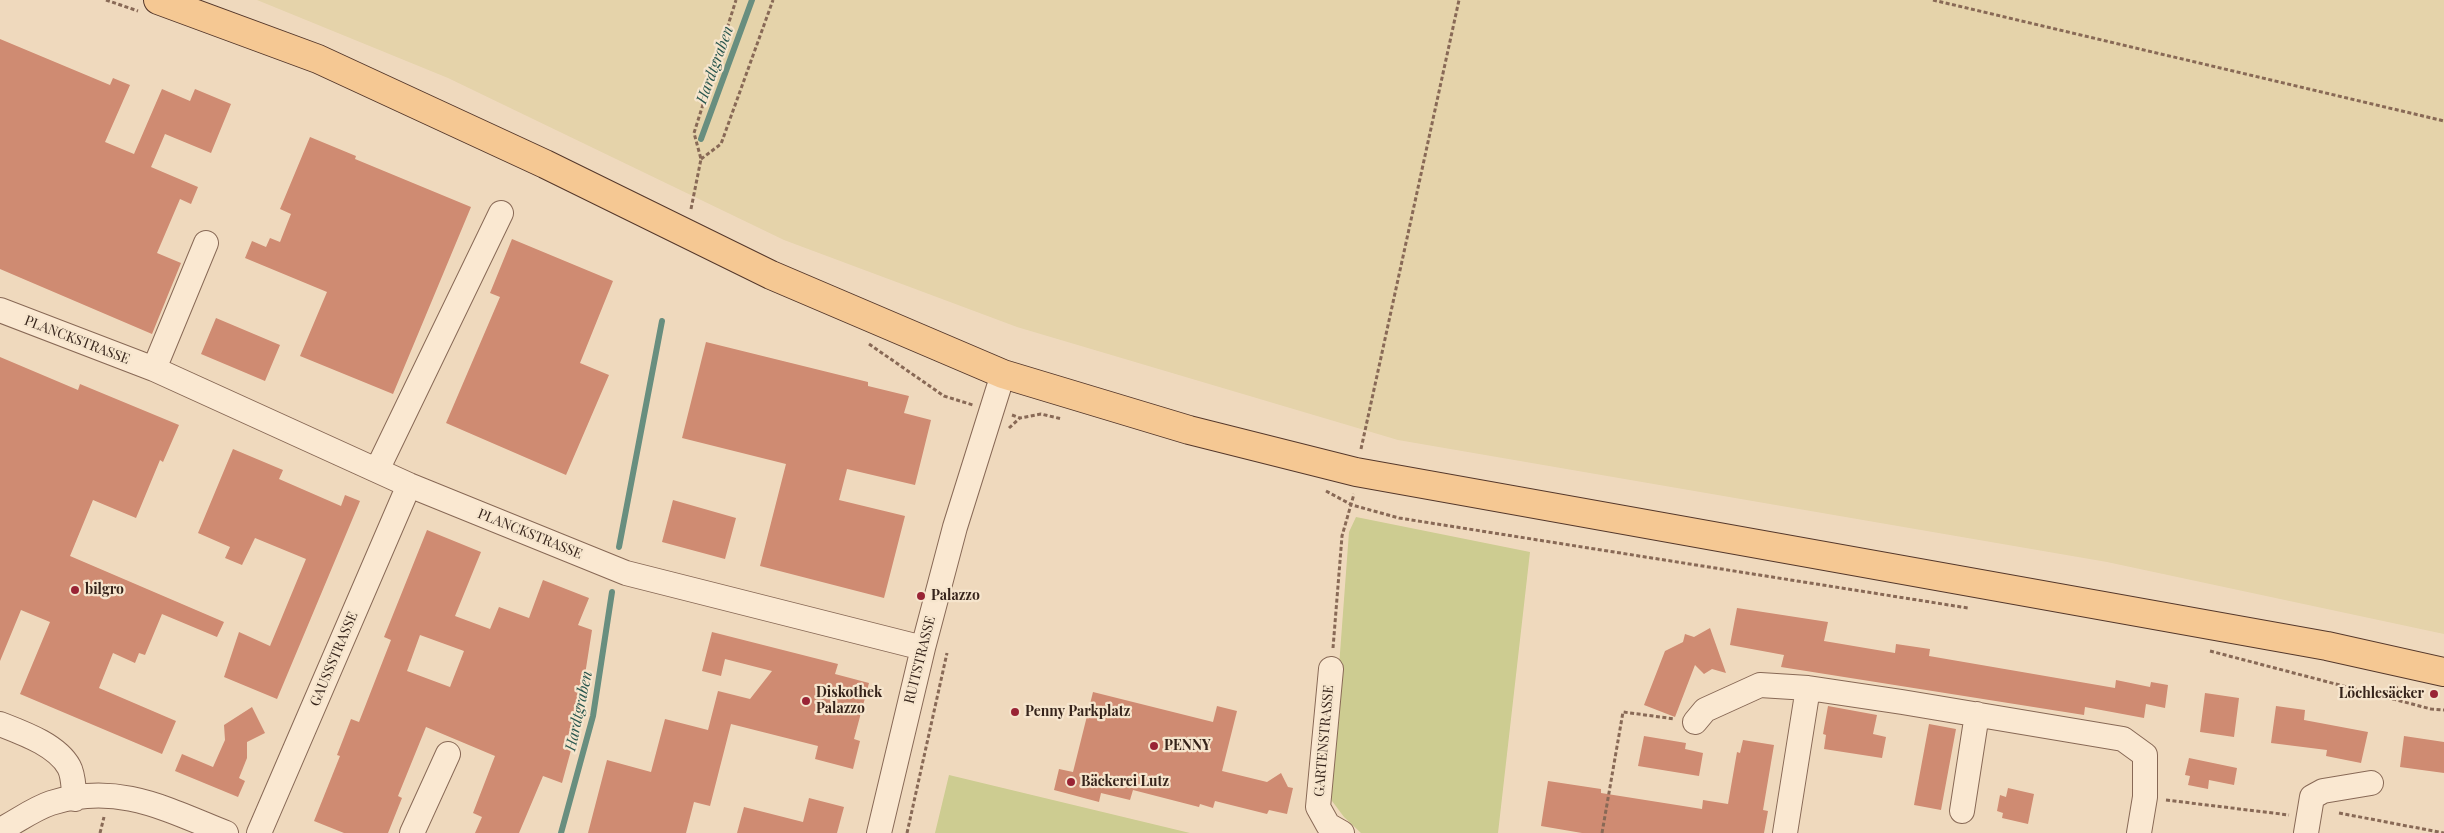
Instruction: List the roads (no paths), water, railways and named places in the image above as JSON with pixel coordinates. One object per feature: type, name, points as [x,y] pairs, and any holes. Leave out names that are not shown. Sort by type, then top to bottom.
[{"type":"main road","points":[[158,0],[201,7],[545,164],[771,274],[1003,374],[1189,430],[1356,472],[2317,644],[2444,672]]},
{"type":"street","points":[[376,470],[501,213]]},
{"type":"street","points":[[154,369],[206,242]]},
{"type":"street","name":"PLANCKSTRASSE","points":[[0,310],[154,369],[409,485],[626,573],[923,648]]},
{"type":"street","name":"RUITSTRASSE","points":[[879,833],[923,648],[955,527],[1003,374]]},
{"type":"street","name":"GAUSSSTRASSE","points":[[259,833],[409,485]]},
{"type":"street","name":"GARTENSTRASSE","points":[[1331,669],[1318,807],[1328,826],[1342,833]]},
{"type":"street","points":[[1695,722],[1705,710],[1760,685],[1808,688],[2123,739],[2145,755],[2145,797],[2139,833]]},
{"type":"street","points":[[1785,833],[1808,688]]},
{"type":"street","points":[[1962,811],[1977,714]]},
{"type":"street","points":[[0,724],[22,733],[60,755],[70,769],[75,799]]},
{"type":"street","points":[[412,833],[448,754]]},
{"type":"street","points":[[2307,825],[2312,797],[2323,791],[2371,783]]},
{"type":"street","points":[[0,830],[50,804],[99,794],[148,802],[226,833]]},
{"type":"waterway","name":"Hardtgraben","points":[[701,139],[752,0]]},
{"type":"waterway","name":"Hardtgraben","points":[[619,547],[662,321]]},
{"type":"waterway","name":"Hardtgraben","points":[[561,833],[593,716],[612,592]]},
{"type":"place","name":"bilgro","points":[[75,590]]},
{"type":"place","name":"Palazzo","points":[[921,596]]},
{"type":"place","name":"Löchlesäcker","points":[[2434,694]]},
{"type":"place","name":"Diskothek Palazzo","points":[[806,701]]},
{"type":"place","name":"Penny Parkplatz","points":[[1015,712]]},
{"type":"place","name":"PENNY","points":[[1154,746]]},
{"type":"place","name":"Bäckerei Lutz","points":[[1071,782]]}]
